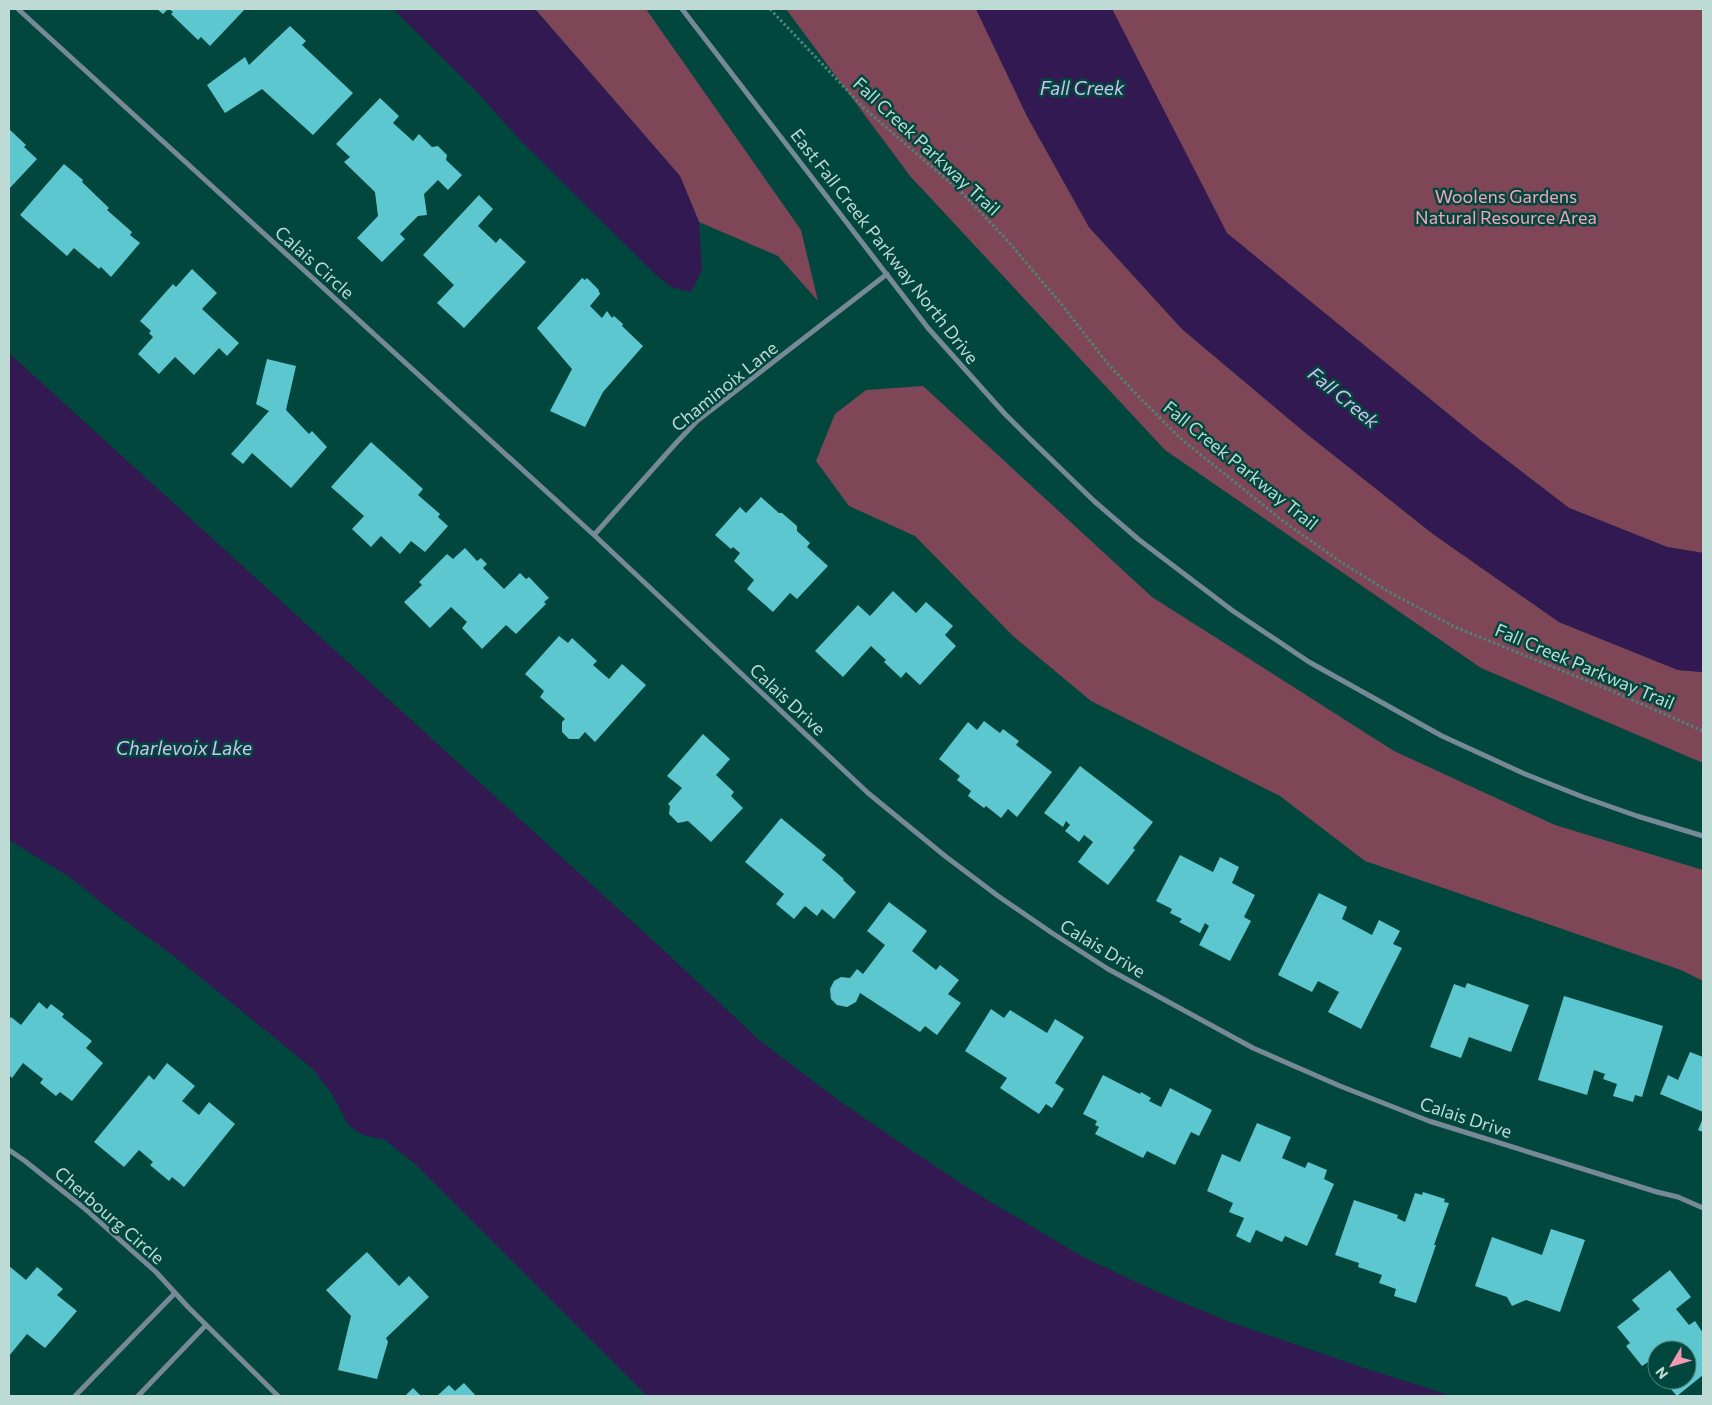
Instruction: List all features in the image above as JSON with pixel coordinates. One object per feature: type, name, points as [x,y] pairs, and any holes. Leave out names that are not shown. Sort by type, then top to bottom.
[{"type":"street","name":"Calais Circle","points":[[18,9],[594,535]]},
{"type":"street","name":"East Fall Creek Parkway North Drive","points":[[682,9],[928,328],[1005,414],[1094,500],[1138,539],[1233,611],[1308,662],[1442,736],[1516,770],[1583,797],[1703,836]]},
{"type":"street","name":"Chaminoix Lane","points":[[594,535],[697,421],[887,274]]},
{"type":"street","name":"Calais Drive","points":[[594,535],[893,815],[998,896],[1108,969],[1253,1048],[1340,1086],[1429,1121],[1678,1197],[1703,1208]]},
{"type":"street","name":"Cherbourg Circle","points":[[9,1150],[84,1208],[156,1272],[188,1307],[278,1396]]},
{"type":"street","points":[[76,1396],[175,1293]]},
{"type":"street","points":[[138,1396],[206,1325]]},
{"type":"path","name":"Fall Creek Parkway Trail","points":[[770,9],[865,109],[961,192],[1005,238],[1058,300],[1108,364],[1180,438],[1283,521],[1338,560],[1391,593],[1455,627],[1605,688],[1703,731]]},
{"type":"green space","points":[[535,9],[646,9],[801,230],[818,301],[778,256],[699,222],[680,176]]},
{"type":"green space","points":[[786,9],[976,9],[1027,116],[1089,227],[1182,329],[1302,430],[1433,534],[1559,622],[1678,670],[1703,672],[1703,763],[1481,668],[1165,450],[910,176]]},
{"type":"green space","name":"Woolens Gardens Natural Resource Area","points":[[1112,9],[1703,9],[1703,553],[1667,547],[1569,508],[1479,439],[1226,233]]},
{"type":"green space","points":[[923,386],[1152,597],[1394,751],[1555,825],[1703,870],[1703,981],[1681,970],[1365,861],[1280,796],[1091,701],[1013,636],[915,536],[849,506],[816,461],[835,414],[866,390]]},
{"type":"water","points":[[393,9],[535,9],[680,176],[699,222],[702,270],[691,292],[671,287],[655,274],[521,141],[477,92]]},
{"type":"water","name":"Fall Creek","points":[[976,9],[1112,9],[1227,233],[1479,439],[1569,508],[1667,547],[1703,553],[1703,672],[1678,670],[1559,622],[1433,534],[1302,430],[1182,329],[1089,227],[1027,116]]},
{"type":"water","name":"Charlevoix Lake","points":[[9,353],[671,957],[759,1040],[838,1100],[979,1195],[1083,1257],[1157,1292],[1230,1322],[1452,1396],[647,1396],[415,1164],[385,1140],[363,1135],[349,1126],[332,1094],[313,1069],[174,956],[109,909],[71,878],[9,840]]},
{"type":"building","points":[[157,9],[168,9],[163,14]]},
{"type":"building","points":[[169,9],[245,9],[210,46],[201,37],[198,40],[171,14],[173,12]]},
{"type":"building","points":[[290,26],[306,41],[302,45],[353,93],[313,135],[262,89],[225,113],[207,85],[245,57],[249,65]]},
{"type":"building","points":[[380,98],[399,116],[393,123],[413,141],[419,134],[432,147],[438,146],[447,155],[446,160],[462,175],[448,190],[438,180],[424,194],[427,215],[418,216],[400,234],[405,239],[382,262],[357,238],[378,216],[375,192],[344,162],[350,157],[336,144]]},
{"type":"building","points":[[9,129],[26,145],[24,147],[37,159],[9,189]]},
{"type":"building","points":[[64,164],[83,180],[82,182],[109,208],[107,210],[132,232],[130,235],[140,243],[111,277],[101,267],[99,269],[74,248],[67,256],[20,215]]},
{"type":"building","points":[[479,195],[493,209],[478,226],[496,243],[500,238],[526,262],[464,328],[437,303],[454,285],[423,255]]},
{"type":"building","points":[[192,269],[217,293],[202,309],[239,343],[227,356],[219,348],[194,375],[175,357],[159,374],[138,354],[153,337],[149,333],[151,331],[140,321],[173,284],[176,287]]},
{"type":"building","points":[[582,278],[585,280],[587,278],[598,289],[600,294],[590,306],[602,318],[607,311],[612,318],[614,316],[643,346],[603,392],[585,427],[550,411],[572,369],[537,328]]},
{"type":"building","points":[[267,359],[296,366],[286,410],[309,434],[312,431],[327,447],[291,488],[252,453],[243,464],[231,454],[269,411],[256,404]]},
{"type":"building","points":[[371,442],[423,489],[418,495],[440,514],[438,517],[448,526],[425,552],[411,541],[400,554],[381,536],[371,547],[352,529],[364,516],[331,487]]},
{"type":"building","points":[[761,497],[797,526],[797,531],[810,543],[807,547],[828,566],[797,599],[790,593],[773,612],[747,589],[754,580],[734,561],[740,553],[733,547],[731,549],[715,535],[740,507],[746,513]]},
{"type":"building","points":[[465,548],[477,561],[481,558],[487,564],[483,568],[504,589],[520,573],[526,579],[529,577],[549,598],[544,602],[546,604],[516,634],[506,625],[482,649],[462,628],[467,622],[451,607],[430,628],[404,602],[422,585],[419,582],[447,554],[453,559]]},
{"type":"building","points":[[893,591],[916,613],[926,602],[953,626],[945,635],[956,646],[920,685],[906,672],[901,678],[871,646],[843,677],[815,651],[858,605],[870,616]]},
{"type":"building","points":[[559,636],[568,643],[572,638],[597,661],[593,665],[609,679],[622,664],[646,685],[595,742],[585,732],[579,739],[569,739],[562,732],[562,722],[565,719],[540,697],[544,691],[525,674]]},
{"type":"building","points":[[984,721],[1000,733],[1003,729],[1019,741],[1016,745],[1052,772],[1017,817],[1008,809],[1001,818],[986,806],[984,808],[968,796],[971,791],[957,780],[960,776],[939,759],[968,722],[977,730]]},
{"type":"building","points":[[703,734],[730,759],[716,775],[734,792],[731,796],[743,808],[711,842],[688,821],[678,823],[669,814],[670,806],[668,804],[682,788],[667,776]]},
{"type":"building","points":[[1080,766],[1153,822],[1133,848],[1135,850],[1108,885],[1078,862],[1093,842],[1084,835],[1079,842],[1065,831],[1070,825],[1066,821],[1063,827],[1044,813]]},
{"type":"building","points":[[781,818],[826,855],[822,860],[856,892],[834,919],[822,909],[817,916],[805,906],[794,919],[776,904],[784,894],[745,862]]},
{"type":"building","points":[[1180,855],[1213,872],[1220,857],[1239,867],[1232,883],[1255,895],[1244,917],[1251,921],[1230,961],[1199,945],[1209,926],[1205,923],[1200,933],[1179,922],[1182,919],[1170,913],[1172,909],[1156,901]]},
{"type":"building","points":[[1319,893],[1347,907],[1342,919],[1372,935],[1379,920],[1400,931],[1393,944],[1402,948],[1361,1029],[1328,1012],[1339,992],[1318,981],[1312,992],[1278,975]]},
{"type":"building","points":[[889,902],[927,931],[912,951],[936,970],[940,965],[959,980],[948,994],[961,1003],[937,1035],[925,1026],[920,1032],[860,993],[856,1002],[847,1007],[837,1005],[831,999],[830,989],[834,981],[841,977],[850,978],[857,969],[863,974],[885,945],[867,931]]},
{"type":"building","points":[[1467,983],[1529,1005],[1511,1052],[1469,1037],[1461,1058],[1430,1047],[1454,984],[1465,988]]},
{"type":"building","points":[[1564,996],[1663,1026],[1642,1097],[1635,1095],[1633,1102],[1613,1096],[1617,1084],[1603,1079],[1605,1074],[1594,1070],[1587,1095],[1538,1080]]},
{"type":"building","points":[[39,1002],[47,1009],[51,1004],[64,1014],[62,1017],[92,1041],[86,1048],[103,1063],[72,1101],[60,1092],[56,1096],[40,1083],[43,1079],[23,1063],[12,1078],[9,1075],[9,1020],[11,1017],[21,1025]]},
{"type":"building","points":[[991,1009],[1004,1018],[1010,1010],[1047,1033],[1055,1019],[1084,1037],[1055,1083],[1064,1089],[1052,1108],[1046,1104],[1039,1114],[1000,1088],[1007,1078],[965,1051]]},
{"type":"building","points":[[1690,1052],[1703,1057],[1703,1112],[1660,1094],[1668,1075],[1678,1080]]},
{"type":"building","points":[[167,1063],[195,1086],[182,1101],[199,1115],[209,1102],[235,1124],[184,1187],[172,1177],[169,1181],[150,1165],[153,1162],[139,1150],[124,1167],[94,1142],[149,1075],[154,1080]]},
{"type":"building","points":[[1103,1075],[1140,1094],[1141,1092],[1151,1098],[1149,1101],[1161,1107],[1170,1088],[1212,1110],[1199,1136],[1191,1132],[1175,1165],[1147,1151],[1143,1158],[1095,1134],[1099,1127],[1095,1125],[1097,1121],[1083,1114]]},
{"type":"building","points":[[1703,1118],[1703,1132],[1698,1130]]},
{"type":"building","points":[[1257,1123],[1291,1137],[1282,1158],[1305,1168],[1308,1162],[1327,1170],[1324,1179],[1334,1184],[1307,1246],[1285,1236],[1282,1242],[1256,1230],[1250,1243],[1236,1236],[1244,1218],[1229,1212],[1233,1203],[1207,1191],[1222,1154],[1240,1162]]},
{"type":"building","points":[[1423,1192],[1445,1199],[1444,1202],[1449,1203],[1416,1303],[1394,1296],[1396,1289],[1379,1283],[1382,1275],[1358,1267],[1359,1263],[1335,1255],[1354,1200],[1398,1215],[1397,1218],[1405,1222],[1415,1193],[1422,1195]]},
{"type":"building","points":[[1551,1229],[1585,1240],[1560,1312],[1526,1300],[1512,1306],[1507,1297],[1475,1286],[1492,1237],[1542,1255]]},
{"type":"building","points":[[367,1252],[399,1286],[409,1276],[429,1297],[386,1338],[388,1342],[377,1379],[338,1370],[351,1316],[326,1290]]},
{"type":"building","points":[[9,1266],[26,1280],[37,1267],[63,1289],[57,1295],[77,1311],[45,1348],[27,1334],[9,1356]]},
{"type":"building","points":[[1670,1270],[1691,1297],[1676,1309],[1689,1325],[1695,1321],[1703,1333],[1703,1375],[1697,1380],[1697,1340],[1647,1340],[1647,1363],[1642,1366],[1626,1346],[1630,1343],[1617,1327],[1640,1309],[1632,1300]]},
{"type":"building","points":[[464,1383],[476,1396],[437,1396],[449,1385],[455,1391]]},
{"type":"building","points":[[413,1388],[421,1396],[405,1396]]},
{"type":"building","points":[[1672,1390],[1684,1390],[1677,1396]]}]
